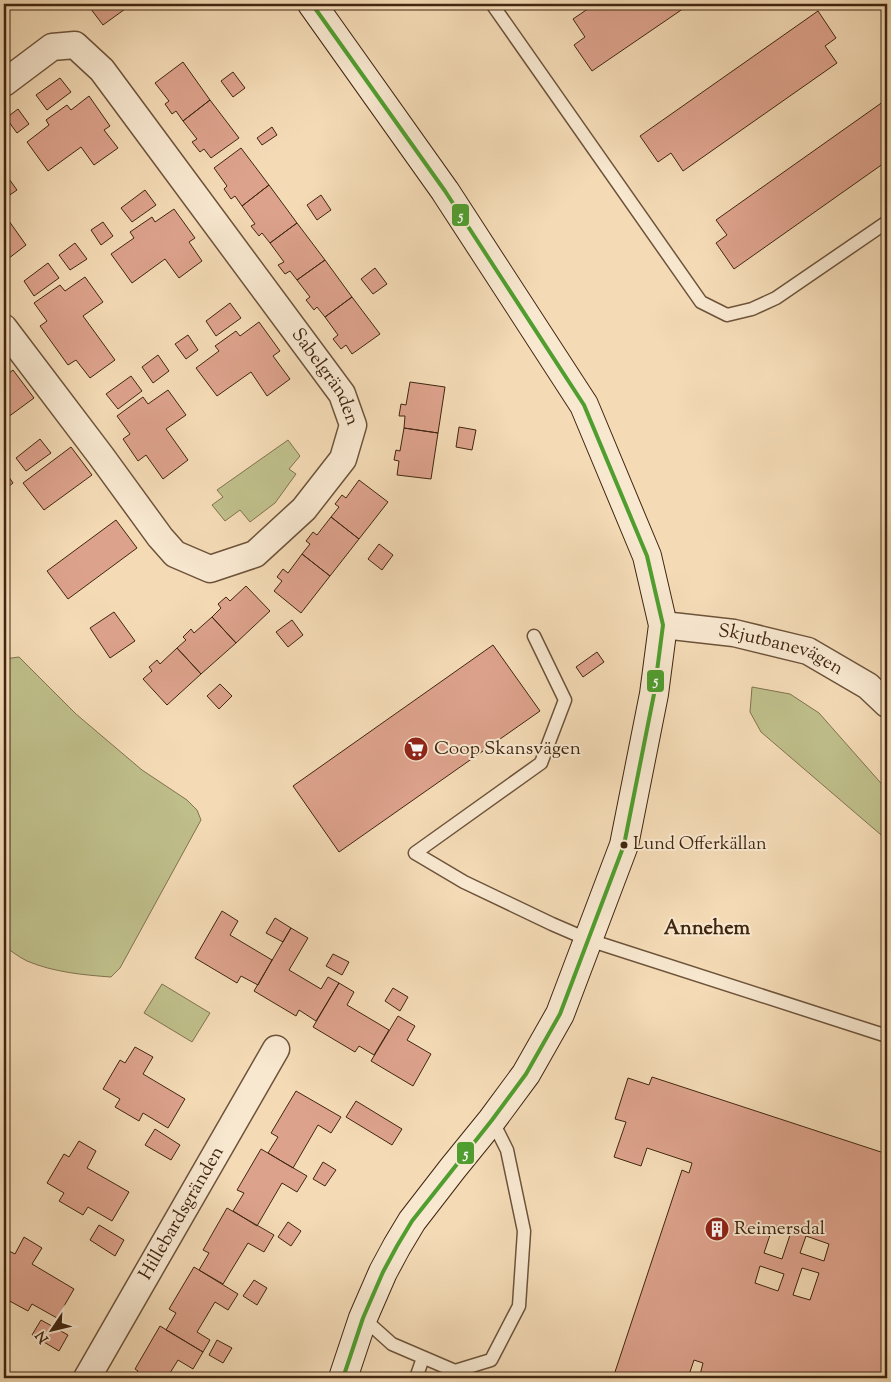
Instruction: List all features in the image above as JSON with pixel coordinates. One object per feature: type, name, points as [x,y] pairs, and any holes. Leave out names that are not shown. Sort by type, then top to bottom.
[{"type":"street","points":[[312,4],[445,191],[584,405],[647,556],[663,625],[654,694],[624,845],[560,1014],[526,1074],[412,1221],[383,1272],[362,1318],[343,1378]]},
{"type":"street","name":"Sabelgränden","points":[[4,83],[52,47],[75,45],[102,70],[342,394],[354,425],[342,459],[304,509],[255,554],[210,569],[175,554],[160,537],[4,328]]},
{"type":"street","name":"Skjutbanevägen","points":[[663,625],[734,633],[808,652],[868,686],[887,704]]},
{"type":"street","name":"Hillebardsgränden","points":[[87,1378],[276,1049]]},
{"type":"lane","points":[[492,4],[701,302],[727,315],[752,310],[776,298],[887,222]]},
{"type":"lane","points":[[534,636],[565,700],[541,763],[415,853],[464,882],[589,940],[887,1036]]},
{"type":"lane","points":[[362,1318],[392,1344],[455,1372],[491,1360],[519,1306],[524,1230],[507,1150],[492,1120]]},
{"type":"lane","points":[[416,1378],[423,1358]]},
{"type":"green space","points":[[288,440],[300,456],[289,469],[296,474],[275,503],[250,522],[240,510],[225,521],[212,505],[223,497],[217,490]]},
{"type":"green space","points":[[19,657],[76,714],[142,770],[187,800],[197,810],[201,820],[120,968],[111,977],[47,968],[27,961],[4,946],[4,659]]},
{"type":"green space","points":[[752,687],[790,694],[819,713],[887,790],[887,840],[761,732],[750,712]]},
{"type":"green space","points":[[162,984],[210,1013],[192,1042],[144,1013]]},
{"type":"building","points":[[87,4],[132,4],[103,25]]},
{"type":"building","points":[[595,4],[690,4],[592,71],[574,45],[585,37],[573,19]]},
{"type":"building","points":[[818,11],[836,38],[825,46],[837,63],[683,171],[671,153],[658,162],[640,136]]},
{"type":"building","points":[[183,62],[210,100],[183,121],[176,111],[172,114],[165,104],[169,101],[155,83]]},
{"type":"building","points":[[233,72],[245,88],[233,97],[221,81]]},
{"type":"building","points":[[60,78],[71,92],[47,110],[36,95]]},
{"type":"building","points":[[89,96],[110,126],[104,130],[118,148],[94,165],[81,147],[48,171],[27,142],[49,125],[46,120],[67,105],[71,110]]},
{"type":"building","points":[[887,99],[887,161],[734,269],[716,243],[727,235],[716,220]]},
{"type":"building","points":[[210,100],[239,138],[211,158],[204,149],[200,152],[192,142],[197,139],[183,121]]},
{"type":"building","points":[[18,109],[29,124],[17,133],[6,118]]},
{"type":"building","points":[[272,127],[277,135],[262,145],[257,138]]},
{"type":"building","points":[[241,148],[269,185],[242,206],[235,196],[231,199],[224,189],[227,186],[214,168]]},
{"type":"building","points":[[4,172],[17,190],[4,199]]},
{"type":"building","points":[[269,185],[297,223],[270,243],[262,233],[259,236],[251,226],[255,224],[242,206]]},
{"type":"building","points":[[145,190],[156,205],[132,222],[121,208]]},
{"type":"building","points":[[321,195],[331,210],[317,220],[307,205]]},
{"type":"building","points":[[174,209],[195,238],[189,242],[202,261],[179,278],[165,259],[132,283],[111,254],[134,238],[130,232],[152,217],[155,222]]},
{"type":"building","points":[[4,214],[26,245],[4,262]]},
{"type":"building","points":[[103,222],[113,236],[101,245],[91,230]]},
{"type":"building","points":[[297,223],[325,260],[297,280],[290,271],[285,274],[278,265],[284,262],[270,243]]},
{"type":"building","points":[[75,243],[87,259],[70,270],[59,255]]},
{"type":"building","points":[[325,260],[352,297],[325,317],[317,307],[314,310],[306,300],[310,297],[297,280]]},
{"type":"building","points":[[48,263],[59,278],[34,296],[24,281]]},
{"type":"building","points":[[375,268],[387,284],[373,294],[361,279]]},
{"type":"building","points":[[85,277],[103,302],[83,316],[115,360],[90,378],[76,360],[68,365],[40,326],[47,321],[34,303],[60,285],[65,291]]},
{"type":"building","points":[[352,297],[380,334],[352,354],[346,345],[341,349],[333,339],[338,335],[325,317]]},
{"type":"building","points":[[230,303],[241,318],[216,336],[206,321]]},
{"type":"building","points":[[259,322],[280,351],[273,356],[290,379],[267,396],[251,372],[217,396],[196,368],[219,351],[215,346],[236,331],[240,336]]},
{"type":"building","points":[[188,335],[198,350],[186,359],[175,344]]},
{"type":"building","points":[[158,355],[169,371],[153,383],[142,367]]},
{"type":"building","points":[[13,370],[34,398],[4,420],[4,377]]},
{"type":"building","points":[[131,376],[142,391],[118,409],[106,394]]},
{"type":"building","points":[[410,382],[445,387],[438,433],[404,428],[405,416],[399,416],[401,404],[406,405]]},
{"type":"building","points":[[168,390],[186,415],[166,429],[188,460],[163,479],[146,455],[138,461],[123,439],[130,434],[117,416],[143,397],[148,404]]},
{"type":"building","points":[[459,427],[476,430],[472,450],[456,447]]},
{"type":"building","points":[[404,428],[438,433],[431,479],[397,475],[399,461],[394,460],[396,450],[400,451]]},
{"type":"building","points":[[40,439],[51,453],[26,471],[16,458]]},
{"type":"building","points":[[71,447],[92,475],[44,510],[23,483]]},
{"type":"building","points":[[4,470],[13,483],[4,490]]},
{"type":"building","points":[[359,480],[388,502],[359,539],[331,517],[339,507],[335,504],[342,495],[346,498]]},
{"type":"building","points":[[331,517],[359,539],[330,576],[302,554],[310,544],[306,541],[313,532],[317,535]]},
{"type":"building","points":[[116,520],[137,548],[68,599],[47,571]]},
{"type":"building","points":[[379,544],[393,555],[382,570],[368,559]]},
{"type":"building","points":[[302,554],[330,576],[301,613],[274,591],[282,581],[277,577],[283,569],[288,573]]},
{"type":"building","points":[[246,586],[270,611],[236,643],[212,617],[221,608],[218,604],[226,597],[230,601]]},
{"type":"building","points":[[114,612],[135,641],[110,658],[90,628]]},
{"type":"building","points":[[212,617],[236,643],[201,674],[177,648],[186,640],[183,637],[191,629],[194,633]]},
{"type":"building","points":[[292,620],[303,635],[288,647],[276,632]]},
{"type":"building","name":"Coop Skansvägen","points":[[493,645],[540,711],[339,852],[293,786]]},
{"type":"building","points":[[177,648],[201,674],[167,705],[143,679],[152,671],[149,667],[157,660],[160,664]]},
{"type":"building","points":[[597,652],[604,662],[583,677],[576,667]]},
{"type":"building","points":[[220,684],[232,696],[219,709],[207,696]]},
{"type":"building","points":[[222,911],[238,921],[230,935],[272,960],[258,985],[241,976],[237,983],[195,958]]},
{"type":"building","points":[[275,918],[291,928],[283,942],[266,933]]},
{"type":"building","points":[[291,928],[308,938],[289,970],[321,989],[328,977],[339,983],[316,1021],[299,1010],[296,1016],[254,991]]},
{"type":"building","points":[[333,954],[349,962],[342,975],[326,966]]},
{"type":"building","points":[[339,983],[354,992],[347,1005],[389,1030],[374,1055],[359,1046],[355,1052],[313,1027]]},
{"type":"building","points":[[393,988],[408,997],[400,1011],[385,1001]]},
{"type":"building","points":[[398,1016],[415,1026],[407,1040],[431,1054],[413,1086],[371,1061]]},
{"type":"building","points":[[135,1047],[153,1057],[143,1074],[185,1099],[168,1128],[143,1113],[139,1121],[115,1107],[120,1099],[103,1089],[120,1060],[125,1063]]},
{"type":"building","name":"Reimersdal","points":[[652,1077],[884,1153],[883,1158],[887,1159],[887,1378],[711,1378],[700,1375],[703,1363],[694,1360],[688,1378],[613,1378],[682,1170],[689,1173],[692,1163],[647,1148],[641,1166],[614,1157],[626,1122],[615,1119],[628,1078],[649,1085]],"holes":[[[773,1226],[791,1232],[782,1259],[764,1253]],[[806,1236],[829,1244],[824,1261],[800,1253]],[[760,1266],[784,1274],[778,1291],[755,1283]],[[802,1268],[819,1273],[810,1300],[793,1295]]]},
{"type":"building","points":[[296,1091],[341,1117],[331,1133],[318,1125],[293,1168],[268,1153],[278,1137],[271,1133]]},
{"type":"building","points":[[356,1101],[402,1129],[392,1145],[346,1117]]},
{"type":"building","points":[[155,1129],[180,1145],[171,1160],[145,1145]]},
{"type":"building","points":[[79,1141],[96,1151],[87,1168],[129,1192],[112,1221],[88,1207],[83,1215],[59,1201],[64,1193],[47,1183],[64,1154],[69,1157]]},
{"type":"building","points":[[261,1149],[307,1176],[297,1192],[282,1183],[257,1226],[233,1211],[244,1193],[237,1190]]},
{"type":"building","points":[[323,1162],[336,1170],[325,1186],[313,1179]]},
{"type":"building","points":[[227,1208],[274,1235],[264,1252],[248,1243],[223,1284],[199,1270],[209,1253],[203,1250]]},
{"type":"building","points":[[288,1222],[301,1231],[291,1246],[278,1237]]},
{"type":"building","points":[[99,1225],[124,1240],[115,1256],[90,1240]]},
{"type":"building","points":[[24,1237],[42,1248],[32,1264],[74,1289],[57,1318],[32,1304],[28,1311],[4,1298],[9,1289],[4,1286],[4,1260],[9,1251],[15,1254]]},
{"type":"building","points":[[194,1267],[238,1294],[228,1310],[215,1302],[197,1332],[210,1340],[203,1352],[166,1330],[176,1313],[169,1309]]},
{"type":"building","points":[[254,1280],[267,1288],[257,1305],[243,1296]]},
{"type":"building","points":[[41,1320],[68,1335],[59,1351],[32,1335]]},
{"type":"building","points":[[160,1326],[203,1352],[193,1369],[178,1360],[167,1378],[134,1378],[138,1371],[135,1369]]},
{"type":"building","points":[[217,1340],[232,1348],[223,1363],[209,1355]]},
{"type":"transit line","name":"5","points":[[312,4],[445,191],[584,405],[647,556],[663,625],[654,694],[624,845],[560,1014],[526,1074],[412,1221],[397,1246],[383,1272],[363,1318],[343,1378]]},
{"type":"place","name":"Coop Skansvägen","points":[[416,749]]},
{"type":"place","name":"Lund Offerkällan","points":[[624,845]]},
{"type":"place","name":"Reimersdal","points":[[717,1229]]},
{"type":"district","name":"Annehem","points":[[707,929]]}]
